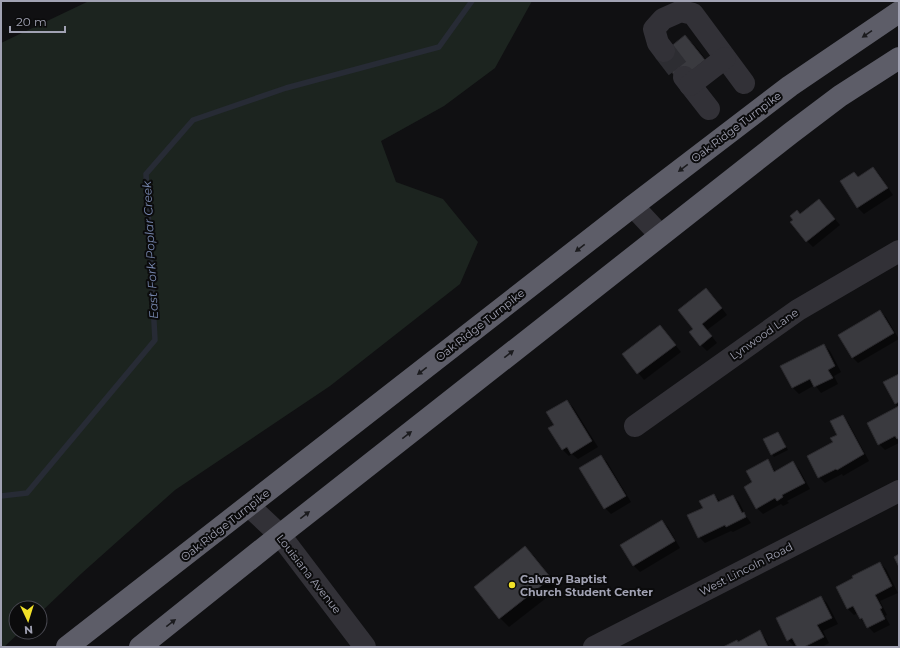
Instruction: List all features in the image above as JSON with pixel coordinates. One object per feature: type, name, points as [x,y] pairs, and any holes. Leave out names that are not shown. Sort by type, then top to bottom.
[{"type":"highway","name":"Oak Ridge Turnpike","points":[[67,647],[633,206],[790,86],[899,12]]},
{"type":"highway","points":[[140,647],[790,133],[840,96],[899,58]]},
{"type":"street","points":[[664,51],[658,43],[654,29],[663,19],[681,11],[693,14],[744,83]]},
{"type":"street","points":[[709,109],[687,81],[725,58]]},
{"type":"street","points":[[633,206],[660,236]]},
{"type":"street","name":"Lynwood Lane","points":[[635,426],[798,310],[899,251]]},
{"type":"street","name":"West Lincoln Road","points":[[594,647],[899,491]]},
{"type":"street","name":"Louisiana Avenue","points":[[249,506],[280,535],[365,647]]},
{"type":"shaded area","points":[[89,1],[532,1],[495,68],[444,106],[381,141],[396,182],[443,199],[478,242],[460,284],[330,386],[175,490],[48,605],[48,600],[8,600],[8,640],[11,640],[4,647],[1,647],[1,43]]},
{"type":"building","points":[[685,35],[705,60],[679,81],[659,56]]},
{"type":"building","points":[[873,167],[888,188],[857,208],[840,181],[854,172],[858,177]]},
{"type":"building","points":[[819,199],[835,219],[806,242],[790,222],[793,220],[790,216],[797,210],[800,214]]},
{"type":"building","points":[[706,288],[722,308],[702,324],[712,336],[700,346],[689,332],[693,329],[678,310]]},
{"type":"building","points":[[880,310],[894,333],[852,358],[838,335]]},
{"type":"building","points":[[660,325],[676,345],[637,374],[622,354]]},
{"type":"building","points":[[824,344],[835,366],[828,370],[833,378],[814,387],[810,379],[792,388],[780,366]]},
{"type":"building","points":[[899,374],[899,402],[895,404],[883,382]]},
{"type":"building","points":[[567,400],[592,441],[571,454],[567,447],[562,450],[548,428],[554,425],[546,412]]},
{"type":"building","points":[[899,406],[899,438],[897,439],[895,436],[878,445],[867,423]]},
{"type":"building","points":[[843,415],[864,454],[837,470],[836,469],[818,478],[807,456],[833,442],[830,438],[837,435],[830,421]]},
{"type":"building","points":[[778,432],[786,447],[771,455],[763,439]]},
{"type":"building","points":[[601,455],[626,496],[604,509],[579,468]]},
{"type":"building","points":[[768,459],[774,472],[793,461],[805,483],[782,495],[783,497],[777,501],[775,498],[756,509],[744,487],[752,482],[746,471]]},
{"type":"building","points":[[714,494],[718,502],[733,495],[742,513],[744,512],[746,517],[698,538],[687,515],[703,508],[699,501]]},
{"type":"building","points":[[662,520],[675,541],[633,566],[620,545]]},
{"type":"building","points":[[525,546],[551,578],[499,619],[474,587]]},
{"type":"building","points":[[899,554],[899,567],[894,557]]},
{"type":"building","points":[[880,562],[892,586],[875,595],[882,608],[880,609],[885,619],[867,628],[853,606],[847,609],[836,587],[853,578],[852,576]]},
{"type":"building","points":[[821,596],[832,618],[817,625],[824,637],[804,647],[797,647],[792,638],[787,641],[776,618]]},
{"type":"building","points":[[760,630],[768,647],[723,647],[737,640],[738,642]]},
{"type":"waterway","name":"East Fork Poplar Creek","points":[[1,496],[27,493],[155,340],[146,174],[193,120],[286,88],[439,47],[472,1]]},
{"type":"tunnel","points":[[664,51],[684,77]]},
{"type":"place","name":"Calvary Baptist Church Student Center","points":[[512,585]]}]
